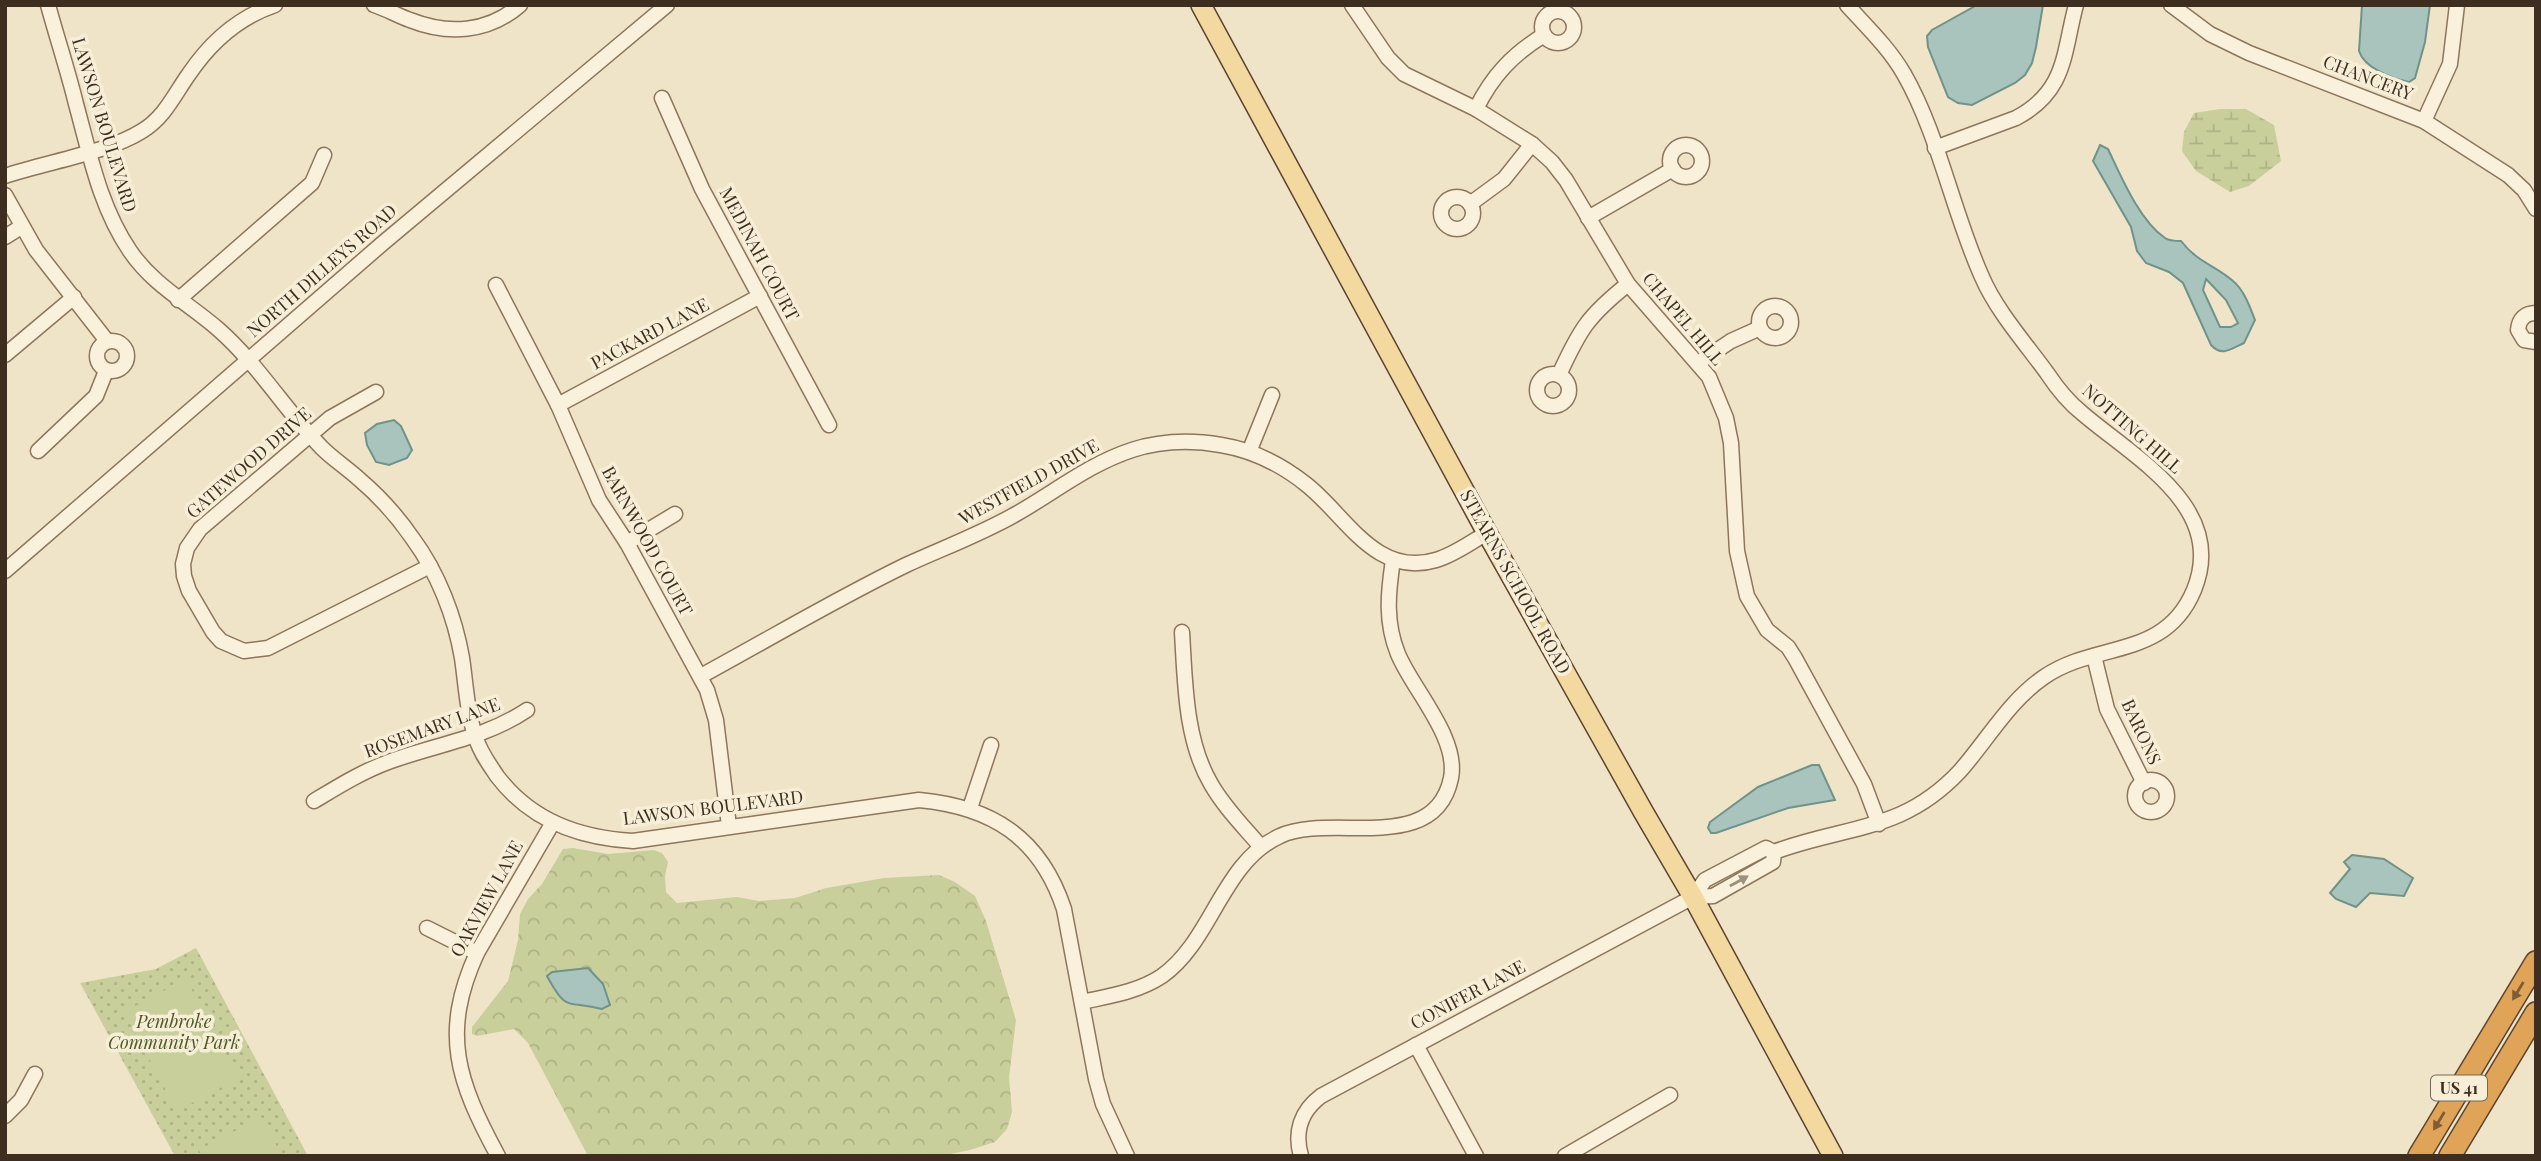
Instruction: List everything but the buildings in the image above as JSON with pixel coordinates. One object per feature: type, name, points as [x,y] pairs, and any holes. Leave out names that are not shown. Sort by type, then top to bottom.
[{"type":"highway","name":"US 41","points":[[2418,1156],[2536,962]]},
{"type":"highway","name":"US 41","points":[[2449,1156],[2536,1013]]},
{"type":"main road","name":"STEARNS SCHOOL ROAD","points":[[1200,5],[1488,533],[1693,897],[1833,1156]]},
{"type":"street","name":"LAWSON BOULEVARD","points":[[48,5],[106,207],[129,250],[153,280],[219,330],[323,449],[374,493],[414,540],[430,566],[452,617],[475,736],[488,763],[506,788],[552,824],[590,836],[633,841],[910,800],[949,803],[970,808],[1015,834],[1043,864],[1064,909],[1091,1055],[1103,1104],[1127,1156]]},
{"type":"street","points":[[5,176],[121,142],[150,125],[167,109],[206,51],[249,16],[275,5]]},
{"type":"street","points":[[374,5],[424,26],[450,30],[488,25],[520,5]]},
{"type":"street","name":"NORTH DILLEYS ROAD","points":[[5,570],[383,243],[667,5]]},
{"type":"street","name":"CHAPEL HILL","points":[[1352,5],[1398,69],[1415,81],[1476,109],[1532,144],[1560,171],[1628,284],[1698,363],[1716,390],[1731,443],[1737,551],[1747,596],[1767,630],[1788,647],[1795,658],[1864,784],[1879,824]]},
{"type":"street","name":"NOTTING HILL","points":[[1693,897],[1705,880],[1766,848],[1774,852],[1803,842],[1879,824],[1918,806],[1950,782],[2017,699],[2034,684],[2061,667],[2143,643],[2164,631],[2183,610],[2195,587],[2200,565],[2200,543],[2195,523],[2174,490],[2080,412],[2063,394],[1993,298],[1976,262],[1917,101],[1903,72],[1847,5]]},
{"type":"street","points":[[1935,148],[2016,118],[2052,89],[2062,70],[2076,5]]},
{"type":"street","name":"CHANCERY","points":[[2171,5],[2210,34],[2258,57],[2424,121],[2508,175],[2524,190],[2536,209]]},
{"type":"street","points":[[2424,121],[2450,64],[2457,5]]},
{"type":"street","points":[[1476,109],[1504,64],[1544,35]]},
{"type":"street","name":"MEDINAH COURT","points":[[662,98],[702,189],[829,425]]},
{"type":"street","points":[[1471,204],[1504,179],[1532,144]]},
{"type":"street","points":[[178,300],[312,183],[324,155]]},
{"type":"street","points":[[1588,218],[1673,169]]},
{"type":"street","points":[[5,195],[36,250],[107,341]]},
{"type":"street","points":[[5,237],[22,227]]},
{"type":"street","points":[[1559,375],[1583,326],[1628,284]]},
{"type":"street","name":"BARNWOOD COURT","points":[[496,285],[558,405],[599,500],[627,542],[701,676],[716,720],[729,826]]},
{"type":"street","name":"PACKARD LANE","points":[[558,405],[760,296]]},
{"type":"street","points":[[5,355],[74,297]]},
{"type":"street","points":[[2536,312],[2522,318],[2518,330],[2524,340],[2536,342]]},
{"type":"street","points":[[1698,363],[1731,341],[1760,328]]},
{"type":"street","points":[[107,341],[116,341],[122,345],[128,356],[124,367],[117,371],[106,371],[98,363],[97,354],[102,344],[107,341]]},
{"type":"street","points":[[38,451],[96,396],[106,371]]},
{"type":"street","name":"GATEWOOD DRIVE","points":[[376,392],[330,418],[200,528],[187,548],[183,564],[184,576],[213,632],[221,641],[244,651],[268,648],[430,566]]},
{"type":"street","points":[[1250,452],[1272,395]]},
{"type":"street","name":"WESTFIELD DRIVE","points":[[701,676],[906,565],[1016,514],[1105,460],[1134,449],[1174,443],[1221,445],[1250,452],[1272,462],[1306,484],[1374,551],[1393,560]]},
{"type":"street","points":[[627,542],[675,514]]},
{"type":"street","points":[[1082,1002],[1145,986],[1173,967],[1242,867],[1261,847],[1278,836],[1299,830],[1401,827],[1414,823],[1432,811],[1447,790],[1451,777],[1451,753],[1398,655],[1391,631],[1388,595],[1393,560],[1417,563],[1435,561],[1488,533]]},
{"type":"street","points":[[1182,632],[1191,727],[1198,757],[1211,784],[1261,847]]},
{"type":"street","name":"BARONS","points":[[2094,656],[2107,709],[2144,783]]},
{"type":"street","name":"ROSEMARY LANE","points":[[314,801],[389,762],[505,725],[527,710]]},
{"type":"street","points":[[970,808],[991,745]]},
{"type":"street","name":"OAKVIEW LANE","points":[[498,1156],[466,1093],[457,1045],[459,1007],[468,973],[477,953],[552,824]]},
{"type":"street","name":"CONIFER LANE","points":[[1301,1156],[1299,1126],[1303,1115],[1314,1102],[1693,897]]},
{"type":"street","points":[[426,928],[477,953]]},
{"type":"street","points":[[1416,1045],[1476,1156]]},
{"type":"street","points":[[5,1115],[21,1100],[35,1074]]},
{"type":"street","points":[[1565,1156],[1670,1095]]},
{"type":"green space","points":[[2246,109],[2274,125],[2281,161],[2249,186],[2230,192],[2196,171],[2182,151],[2184,132],[2194,113]]},
{"type":"green space","points":[[563,849],[608,854],[654,850],[662,853],[668,862],[666,892],[677,903],[737,897],[759,901],[795,898],[826,888],[884,878],[939,875],[955,882],[975,896],[986,921],[1016,1020],[1009,1077],[1012,1112],[1007,1129],[995,1142],[941,1156],[588,1156],[528,1043],[514,1029],[477,1036],[472,1034],[472,1027],[508,981],[518,940],[520,914],[528,899],[542,884]]},
{"type":"green space","name":"Pembroke Community Park","points":[[196,948],[308,1156],[175,1156],[80,983],[156,969]]},
{"type":"green space","points":[[186,979],[239,1078],[177,1111],[124,1012]]},
{"type":"green space","points":[[261,1117],[282,1156],[202,1156],[199,1150]]},
{"type":"water","points":[[1977,5],[2043,5],[2032,63],[2025,75],[1972,105],[1958,103],[1948,97],[1928,47],[1927,36],[1932,30]]},
{"type":"water","points":[[2362,5],[2430,5],[2425,42],[2415,78],[2409,82],[2380,72],[2362,57],[2359,51]]},
{"type":"water","points":[[2100,145],[2108,149],[2132,197],[2156,230],[2167,239],[2181,241],[2194,254],[2237,285],[2255,320],[2244,343],[2223,351],[2211,345],[2183,283],[2169,272],[2146,263],[2137,251],[2131,227],[2093,161]],"holes":[[[2206,279],[2226,300],[2238,323],[2231,327],[2220,327],[2203,290]]]},
{"type":"water","points":[[394,420],[401,426],[412,450],[407,458],[389,465],[376,462],[367,445],[365,433],[377,424]]},
{"type":"water","points":[[1812,765],[1819,765],[1835,800],[1788,808],[1711,833],[1708,828],[1710,822],[1758,787]]},
{"type":"water","points":[[2352,855],[2384,859],[2413,878],[2404,896],[2370,893],[2356,907],[2336,899],[2330,893],[2350,869],[2344,862]]},
{"type":"water","points":[[588,968],[603,984],[610,1005],[602,1009],[568,1003],[559,996],[547,976],[552,972]]}]
